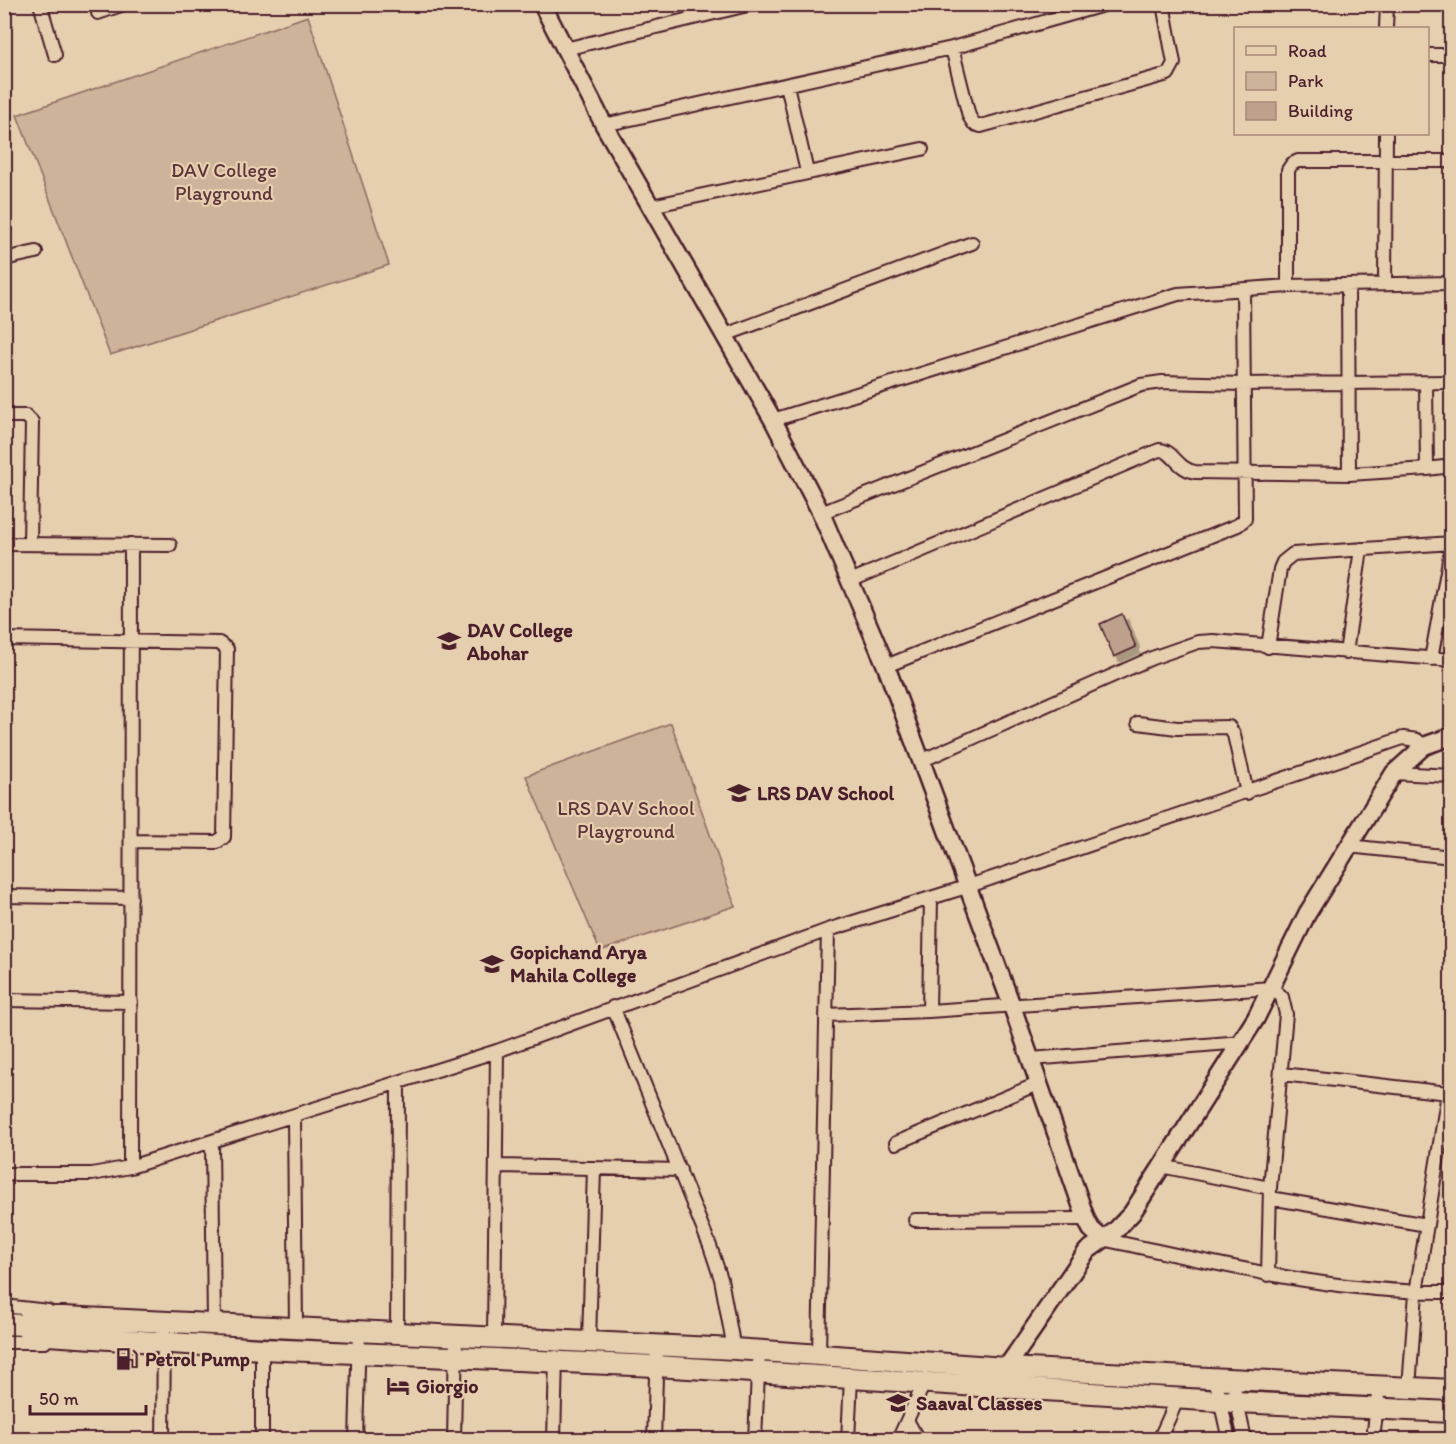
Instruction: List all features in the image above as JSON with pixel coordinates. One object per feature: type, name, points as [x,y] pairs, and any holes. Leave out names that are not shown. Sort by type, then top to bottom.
[{"type":"main road","points":[[9,1324],[34,1317],[63,1327],[164,1344],[656,1366],[851,1378],[1006,1368],[1452,1390]]},
{"type":"main road","points":[[63,1327],[164,1323],[359,1330],[759,1350],[819,1354],[928,1373],[1178,1398],[1452,1412]]},
{"type":"street","points":[[40,4],[54,55]]},
{"type":"street","points":[[98,13],[124,4]]},
{"type":"street","points":[[542,4],[604,125],[773,420],[821,513],[886,666],[1012,1006],[1091,1229],[1102,1239],[1268,1275],[1416,1293],[1452,1292]]},
{"type":"street","points":[[565,49],[752,4]]},
{"type":"street","points":[[604,125],[952,48],[1107,4]]},
{"type":"street","points":[[952,48],[969,116],[974,124],[981,126],[1168,74],[1174,63],[1163,4]]},
{"type":"street","points":[[1386,27],[1387,4]]},
{"type":"street","points":[[1429,55],[1452,56]]},
{"type":"street","points":[[788,85],[807,172]]},
{"type":"street","points":[[1385,284],[1386,135]]},
{"type":"street","points":[[651,206],[921,149]]},
{"type":"street","points":[[1288,286],[1288,170],[1292,164],[1298,161],[1452,160]]},
{"type":"street","points":[[725,335],[972,243]]},
{"type":"street","points":[[4,259],[36,252]]},
{"type":"street","points":[[773,420],[1167,297],[1288,286],[1452,283]]},
{"type":"street","points":[[1348,285],[1348,474]]},
{"type":"street","points":[[886,666],[1242,522],[1247,514],[1243,289]]},
{"type":"street","points":[[821,513],[1140,384],[1161,382],[1243,384],[1452,382]]},
{"type":"street","points":[[1426,383],[1427,469]]},
{"type":"street","points":[[4,416],[26,416],[32,422],[30,544]]},
{"type":"street","points":[[850,581],[1159,450],[1169,452],[1185,470],[1246,474],[1348,474],[1452,466]]},
{"type":"street","points":[[4,544],[170,545]]},
{"type":"street","points":[[130,1167],[131,544]]},
{"type":"street","points":[[1268,647],[1283,562],[1293,554],[1452,544],[1431,659]]},
{"type":"street","points":[[1346,653],[1361,549]]},
{"type":"street","points":[[4,639],[219,643],[224,645],[227,653],[224,837],[217,842],[132,841]]},
{"type":"street","points":[[921,761],[1152,658],[1198,642],[1214,641],[1452,660]]},
{"type":"street","points":[[1138,723],[1177,728],[1217,725],[1229,727],[1234,735],[1247,793]]},
{"type":"street","points":[[1006,1368],[1087,1251],[1115,1231],[1128,1218],[1242,1042],[1272,988],[1307,914],[1394,773],[1424,746],[1452,736]]},
{"type":"street","points":[[4,1173],[92,1174],[130,1167],[497,1051],[828,930],[931,899],[1403,738],[1417,740],[1424,746]]},
{"type":"street","points":[[1394,773],[1452,776]]},
{"type":"street","points":[[1348,846],[1452,857]]},
{"type":"street","points":[[4,896],[131,898]]},
{"type":"street","points":[[929,1011],[931,899]]},
{"type":"street","points":[[819,1354],[828,930]]},
{"type":"street","points":[[826,1015],[1012,1006],[1272,988]]},
{"type":"street","points":[[1268,1275],[1270,1193],[1282,1074],[1285,1004],[1272,988]]},
{"type":"street","points":[[4,1000],[131,1002]]},
{"type":"street","points":[[613,1007],[680,1170],[721,1279],[734,1349]]},
{"type":"street","points":[[1031,1059],[1242,1042]]},
{"type":"street","points":[[494,1337],[497,1051]]},
{"type":"street","points":[[1282,1074],[1450,1093],[1416,1293],[1409,1388]]},
{"type":"street","points":[[896,1143],[1040,1083]]},
{"type":"street","points":[[397,1332],[398,1084]]},
{"type":"street","points":[[294,1116],[296,1328]]},
{"type":"street","points":[[212,1142],[214,1325]]},
{"type":"street","points":[[496,1166],[680,1170]]},
{"type":"street","points":[[1161,1166],[1270,1193],[1427,1225]]},
{"type":"street","points":[[589,1342],[594,1168]]},
{"type":"street","points":[[915,1221],[1086,1219]]},
{"type":"street","points":[[163,1440],[164,1323]]},
{"type":"street","points":[[356,1440],[359,1330]]},
{"type":"street","points":[[454,1440],[456,1336]]},
{"type":"street","points":[[554,1440],[556,1340]]},
{"type":"street","points":[[654,1440],[657,1345]]},
{"type":"street","points":[[262,1349],[262,1440]]},
{"type":"street","points":[[755,1440],[759,1350]]},
{"type":"street","points":[[898,1440],[928,1373]]},
{"type":"street","points":[[1223,1377],[1228,1401],[1229,1440]]},
{"type":"street","points":[[848,1440],[851,1378]]},
{"type":"street","points":[[1373,1440],[1379,1386]]},
{"type":"street","points":[[1159,1440],[1178,1398]]},
{"type":"street","points":[[1228,1401],[1245,1440]]},
{"type":"street","points":[[908,1422],[918,1440]]},
{"type":"green space","name":"DAV College Playground","points":[[308,16],[389,265],[110,355],[17,115]]},
{"type":"green space","name":"LRS DAV School Playground","points":[[671,723],[735,906],[600,951],[526,776]]},
{"type":"building","points":[[1122,614],[1136,647],[1114,657],[1100,624]]},
{"type":"place","name":"DAV College Abohar","points":[[449,641]]},
{"type":"place","name":"LRS DAV School","points":[[739,793]]},
{"type":"place","name":"Gopichand Arya Mahila College","points":[[492,964]]},
{"type":"place","name":"Petrol Pump","points":[[127,1359]]},
{"type":"place","name":"Giorgio","points":[[398,1386]]},
{"type":"place","name":"Saaval Classes","points":[[898,1403]]}]
